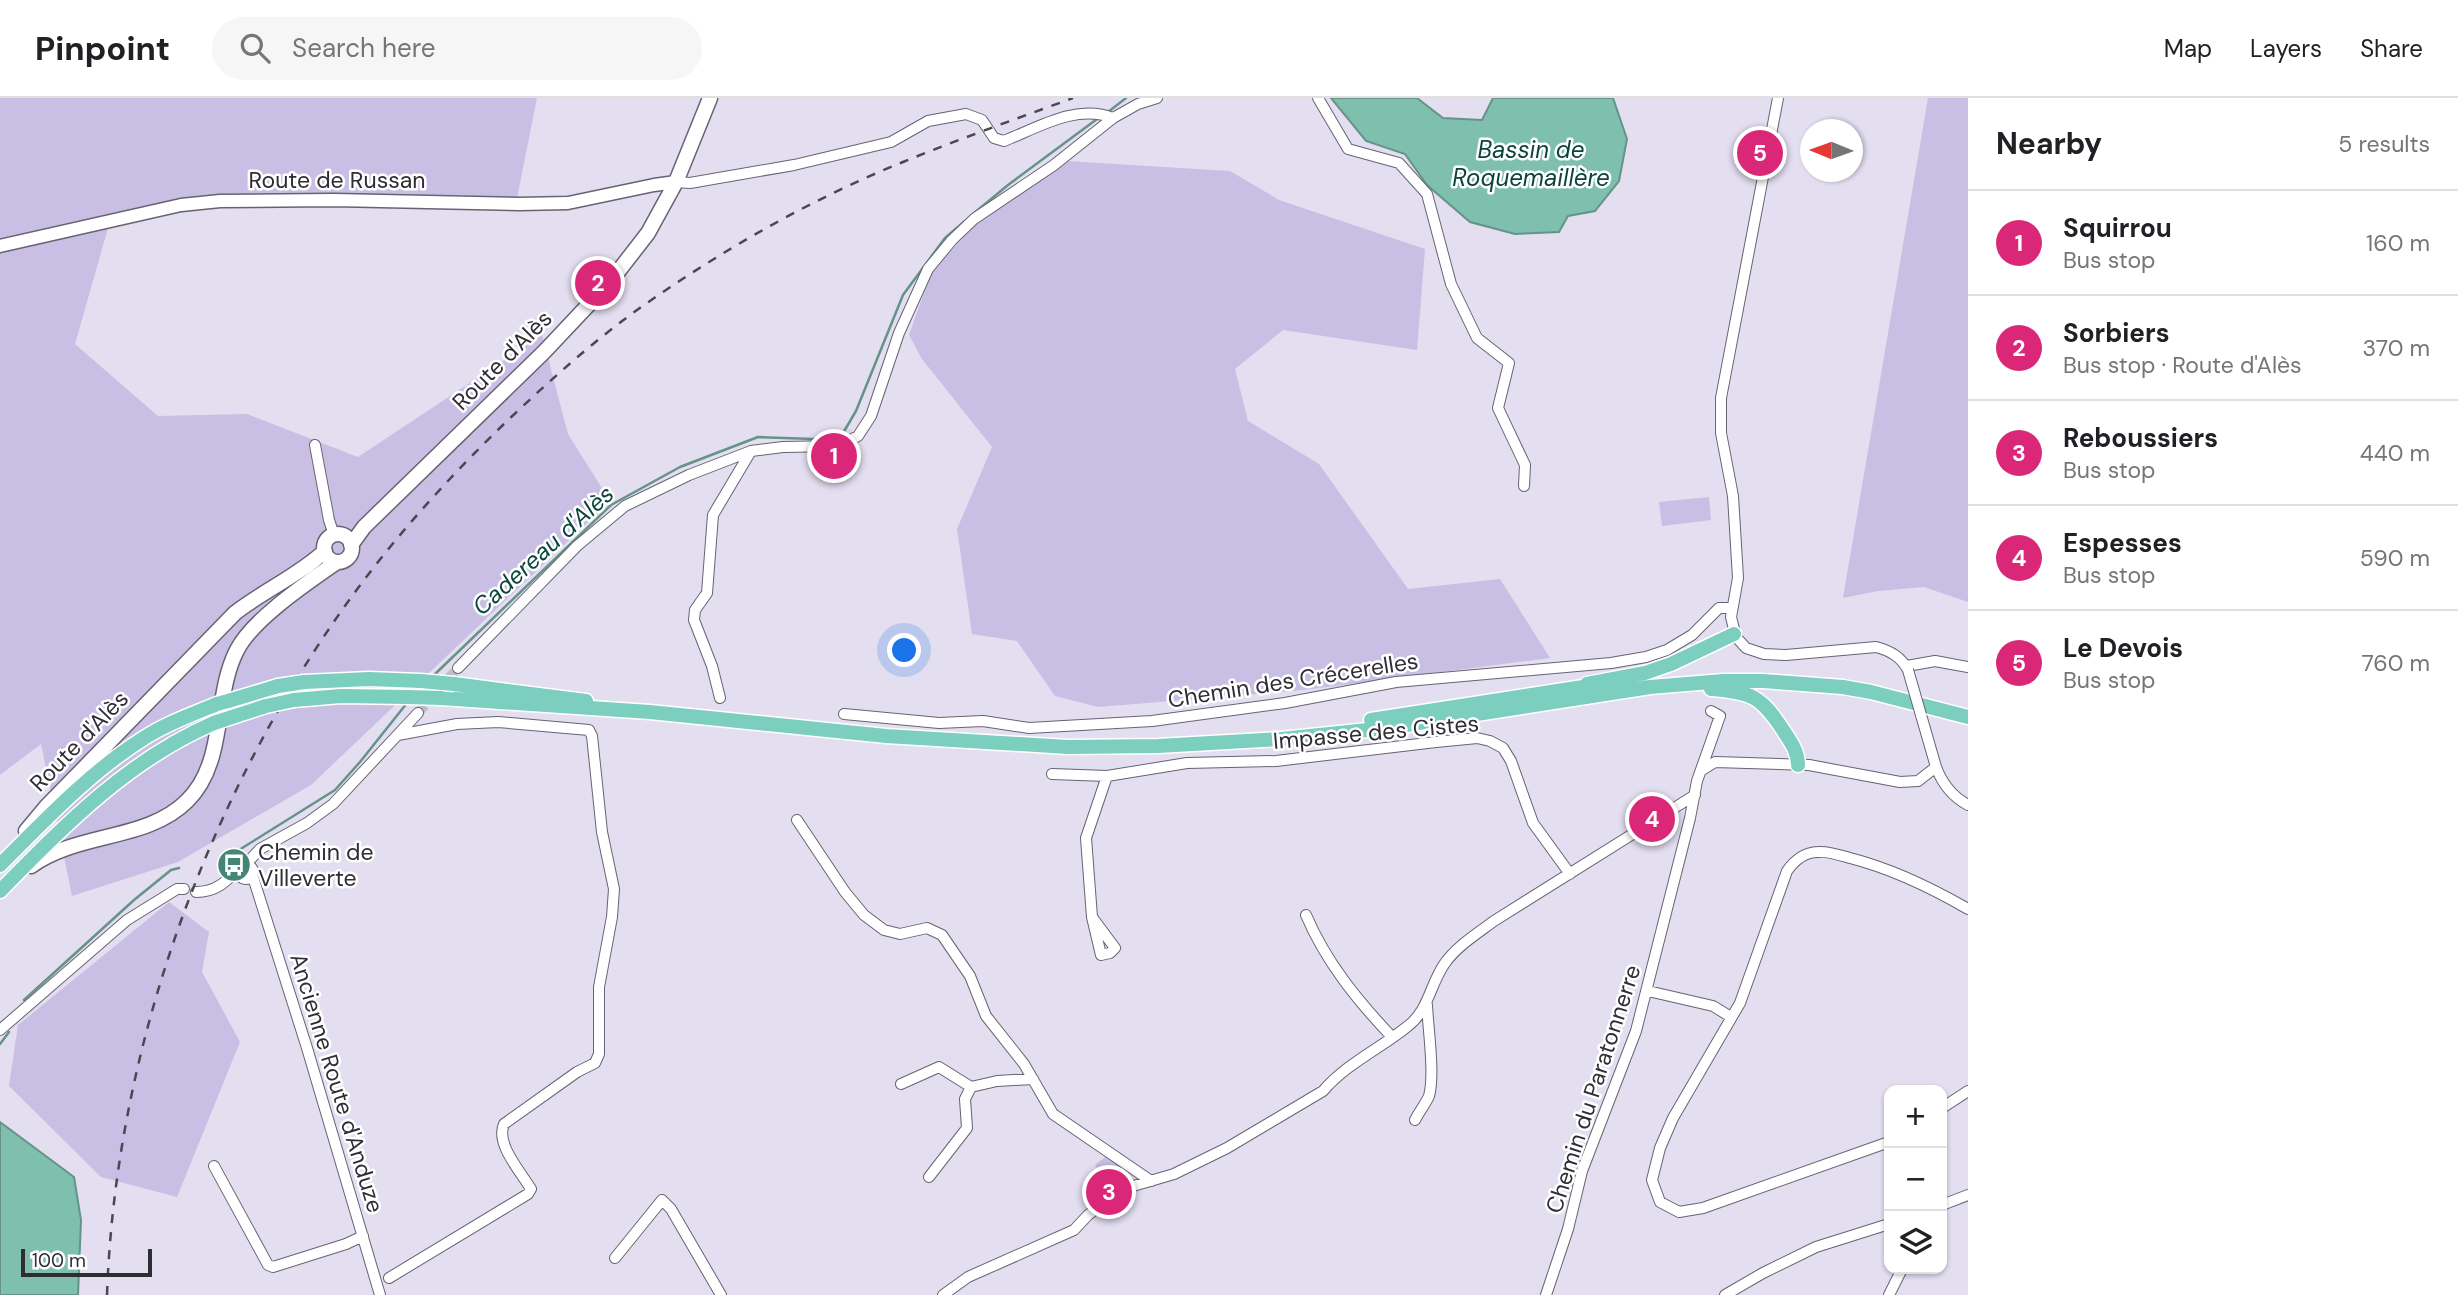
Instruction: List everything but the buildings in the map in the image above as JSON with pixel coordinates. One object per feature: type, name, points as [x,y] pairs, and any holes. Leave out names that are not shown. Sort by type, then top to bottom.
[{"type":"main road","name":"Route d'Alès","points":[[343,539],[364,527],[544,352],[610,282],[648,233],[676,183],[710,98]]},
{"type":"main road","points":[[5,886],[43,857],[58,850],[156,822],[188,800],[205,772],[231,666],[242,642],[257,625],[337,562],[348,557],[343,539],[325,543],[329,558],[337,562]]},
{"type":"main road","name":"Route d'Alès","points":[[0,863],[46,807],[234,613],[304,569],[325,551]]},
{"type":"main road","points":[[5,886],[52,837],[123,775],[164,748],[219,721],[294,700],[341,695],[441,698],[650,712],[886,736],[1068,747],[1158,746],[1260,738],[1569,688],[1645,673],[1671,664],[1734,634]]},
{"type":"main road","points":[[1569,688],[1699,675],[1780,675],[1873,685],[1968,709]]},
{"type":"main road","points":[[0,863],[71,795],[125,751],[164,727],[223,702],[278,686],[369,679],[421,681],[589,701],[650,712]]},
{"type":"main road","points":[[1260,738],[1281,739],[1387,728],[1650,687],[1736,681],[1807,684],[1871,692],[1968,717]]},
{"type":"main road","points":[[1650,687],[1727,691],[1755,698],[1769,708],[1794,747],[1798,765]]},
{"type":"street","points":[[458,668],[576,546],[625,506],[689,475],[751,451],[783,447],[829,448],[845,444],[858,436],[871,416],[899,333],[928,269],[952,240],[974,219],[1054,165],[1113,118],[1138,104],[1157,98]]},
{"type":"street","points":[[1318,98],[1348,149],[1399,163],[1427,194],[1451,284],[1477,338],[1509,363],[1498,408],[1525,465],[1524,486]]},
{"type":"street","points":[[1777,98],[1721,398],[1721,433],[1733,496],[1738,578],[1732,608],[1734,634],[1746,648],[1757,654],[1786,655],[1876,647],[1890,650],[1907,668],[1940,778],[1952,793],[1968,805]]},
{"type":"street","points":[[676,183],[690,183],[794,165],[891,142],[928,121],[966,114],[982,120],[994,138],[1004,141],[1068,116],[1100,113],[1113,118]]},
{"type":"street","name":"Route de Russan","points":[[0,246],[181,205],[207,202],[334,200],[519,204],[568,202],[676,183]]},
{"type":"street","points":[[315,445],[329,520],[343,539]]},
{"type":"street","points":[[720,698],[712,666],[694,620],[695,610],[707,593],[713,514],[751,451]]},
{"type":"street","name":"Chemin des Crécerelles","points":[[844,714],[939,723],[983,720],[1028,727],[1152,721],[1285,703],[1396,681],[1611,663],[1646,657],[1667,650],[1692,635],[1719,608],[1732,608]]},
{"type":"street","points":[[1907,668],[1935,661],[1968,667]]},
{"type":"street","name":"Chemin du Paratonnerre","points":[[1546,1295],[1568,1229],[1582,1171],[1623,1068],[1648,991],[1697,781],[1720,716],[1711,711]]},
{"type":"street","points":[[196,892],[211,891],[248,872],[260,849],[307,823],[333,804],[418,713]]},
{"type":"street","points":[[389,1278],[528,1194],[531,1189],[503,1143],[500,1132],[504,1124],[577,1072],[595,1063],[599,1054],[598,987],[612,917],[614,889],[602,832],[592,736],[589,730],[498,722],[457,724],[398,735]]},
{"type":"street","name":"Impasse des Cistes","points":[[1052,774],[1107,776],[1187,763],[1276,761],[1477,738],[1503,748],[1533,822],[1570,874]]},
{"type":"street","points":[[1702,770],[1715,762],[1798,765],[1900,782],[1918,781],[1936,767]]},
{"type":"street","points":[[1092,917],[1086,838],[1107,776]]},
{"type":"street","points":[[1415,1120],[1428,1098],[1430,1081],[1427,1005],[1431,987],[1446,960],[1494,921],[1695,795]]},
{"type":"street","points":[[797,820],[863,915],[884,930],[900,934],[927,928],[942,935],[970,976],[986,1016],[1024,1064],[1054,1114],[1151,1181]]},
{"type":"street","points":[[1884,1144],[1703,1208],[1679,1212],[1660,1202],[1652,1180],[1660,1147],[1673,1118],[1740,1003],[1787,871],[1793,863],[1818,852],[1863,861],[1921,882],[1968,909]]},
{"type":"street","name":"Ancienne Route d'Anduze","points":[[248,872],[307,1048],[380,1295]]},
{"type":"street","points":[[0,1030],[127,920],[177,889],[184,889]]},
{"type":"street","points":[[1306,915],[1316,939],[1342,980],[1392,1037]]},
{"type":"street","points":[[1648,991],[1713,1006],[1731,1017]]},
{"type":"street","points":[[943,1295],[968,1277],[1074,1230],[1088,1215],[1124,1189],[1174,1174],[1227,1148],[1323,1091],[1334,1078],[1409,1026],[1427,1005]]},
{"type":"street","points":[[901,1084],[939,1067],[971,1087],[997,1081],[1033,1079]]},
{"type":"street","points":[[929,1177],[967,1128],[965,1099],[971,1087]]},
{"type":"street","points":[[1947,1105],[1968,1091]]},
{"type":"street","points":[[214,1166],[268,1265],[273,1267],[363,1236]]},
{"type":"street","points":[[1947,1203],[1968,1195]]},
{"type":"street","points":[[615,1258],[662,1200],[671,1209],[721,1295]]},
{"type":"street","points":[[1725,1295],[1806,1251],[1884,1226]]},
{"type":"street","points":[[1889,1295],[1900,1274]]},
{"type":"shaded area","points":[[0,98],[537,98],[517,198],[455,195],[206,196],[112,214],[75,344],[158,416],[247,414],[358,457],[542,335],[568,434],[610,501],[311,785],[178,862],[72,896],[41,744],[0,775]]},
{"type":"shaded area","points":[[1928,98],[1968,98],[1968,602],[1924,587],[1878,591],[1843,598]]},
{"type":"shaded area","points":[[1066,161],[1230,171],[1279,200],[1425,249],[1417,350],[1283,330],[1235,369],[1248,421],[1319,464],[1408,589],[1500,579],[1550,658],[1304,690],[1098,707],[1055,696],[1017,641],[972,634],[957,529],[992,447],[922,359],[909,335],[931,273],[978,221]]},
{"type":"shaded area","points":[[1709,497],[1711,520],[1662,526],[1659,502]]},
{"type":"shaded area","points":[[169,902],[209,932],[202,972],[240,1042],[177,1197],[101,1177],[9,1086],[18,1025]]},
{"type":"shaded area","points":[[1109,1154],[1130,1176],[1110,1189],[1095,1165]]},
{"type":"water","name":"Bassin de Roquemaillère","points":[[1331,98],[1417,98],[1443,118],[1482,120],[1493,98],[1613,98],[1627,139],[1619,181],[1595,211],[1568,216],[1559,232],[1515,234],[1470,222],[1427,185],[1405,154],[1366,141]]},
{"type":"water","points":[[0,1122],[74,1177],[81,1220],[78,1295],[0,1295]]},
{"type":"waterway","name":"Cadereau d'Alès","points":[[1108,112],[1126,98]]},
{"type":"waterway","name":"Cadereau d'Alès","points":[[973,214],[1097,119]]},
{"type":"waterway","name":"Cadereau d'Alès","points":[[433,676],[611,505],[680,467],[758,437],[813,439],[843,433],[856,411],[903,295],[945,238],[965,221]]},
{"type":"waterway","name":"Cadereau d'Alès","points":[[223,860],[335,790],[407,703]]},
{"type":"waterway","name":"Cadereau d'Alès","points":[[24,1000],[134,900],[171,870],[179,868]]},
{"type":"waterway","name":"Cadereau d'Alès","points":[[0,1044],[9,1032]]},
{"type":"tunnel","points":[[418,713],[458,668]]},
{"type":"railway","points":[[107,1295],[114,1206],[127,1118],[147,1030],[173,943],[205,859],[243,777],[285,698],[333,623],[393,544],[459,470],[537,393],[602,336],[668,289],[766,228],[833,193],[924,154],[1073,98]]},
{"type":"place","name":"Le Devois","points":[[1760,153]]},
{"type":"place","name":"Sorbiers","points":[[598,283]]},
{"type":"place","name":"Squirrou","points":[[834,456]]},
{"type":"place","name":"Espesses","points":[[1652,819]]},
{"type":"place","name":"Chemin de Villeverte","points":[[234,865]]},
{"type":"place","name":"Reboussiers","points":[[1109,1192]]}]
